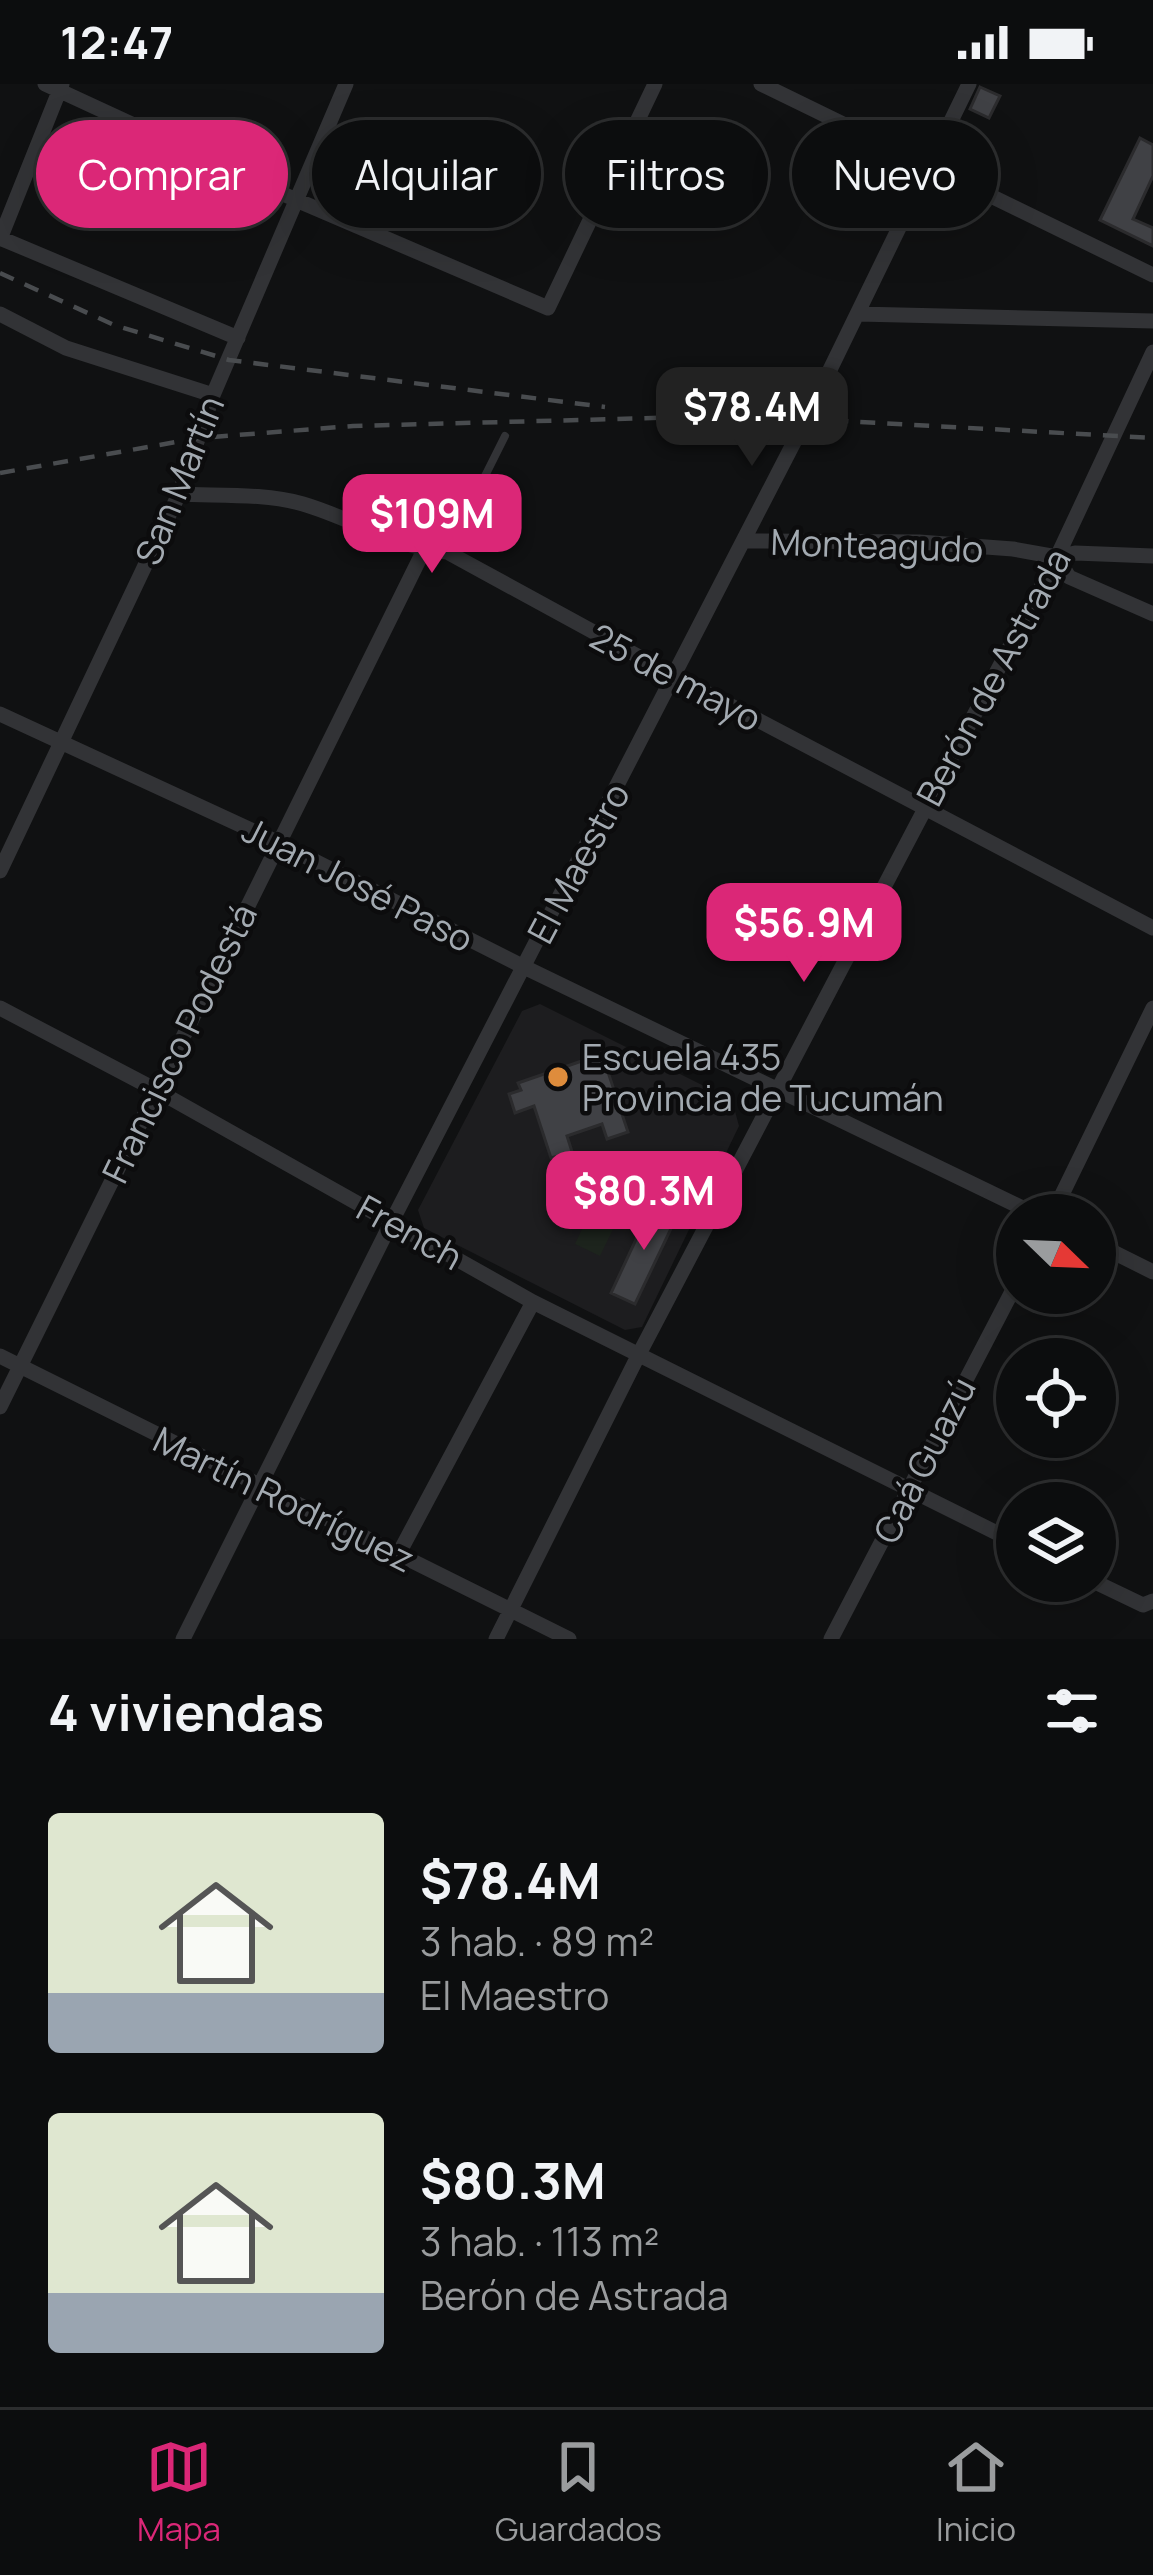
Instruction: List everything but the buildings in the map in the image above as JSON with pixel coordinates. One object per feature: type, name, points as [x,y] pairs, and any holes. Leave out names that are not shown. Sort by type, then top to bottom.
[{"type":"street","name":"San Martín","points":[[0,871],[179,494],[213,395],[346,84]]},
{"type":"street","points":[[238,338],[0,238],[56,86],[294,200],[548,308],[655,84]]},
{"type":"street","points":[[761,84],[833,120]]},
{"type":"street","name":"El Maestro","points":[[951,120],[969,84]]},
{"type":"street","points":[[998,201],[1153,275]]},
{"type":"street","name":"El Maestro","points":[[183,1639],[392,1221],[676,677],[898,228]]},
{"type":"street","points":[[0,314],[66,348],[213,395]]},
{"type":"street","points":[[858,314],[1153,322]]},
{"type":"street","name":"Berón de Astrada","points":[[496,1639],[638,1356],[1057,557],[1153,352]]},
{"type":"street","name":"25 de mayo","points":[[179,494],[296,502],[424,550],[447,552],[1153,928]]},
{"type":"street","name":"Monteagudo","points":[[743,542],[919,542],[1057,557],[1075,553],[1153,556]]},
{"type":"street","name":"Francisco Podestá","points":[[0,1407],[424,550]]},
{"type":"street","points":[[1057,557],[1069,577],[1153,614]]},
{"type":"street","name":"Juan José Paso","points":[[0,714],[278,842],[996,1196]]},
{"type":"street","name":"French","points":[[0,1008],[533,1302],[996,1533]]},
{"type":"street","points":[[1062,1194],[1153,1008]]},
{"type":"street","points":[[1116,1254],[1153,1272]]},
{"type":"street","points":[[398,1555],[533,1302]]},
{"type":"street","name":"Caá Guazú","points":[[831,1639],[1000,1314]]},
{"type":"street","name":"Martín Rodríguez","points":[[0,1356],[569,1639]]},
{"type":"street","points":[[1116,1592],[1143,1605],[1153,1601]]},
{"type":"lane","points":[[447,552],[505,436]]},
{"type":"shaded area","points":[[540,1004],[732,1100],[739,1126],[642,1327],[625,1330],[424,1228],[418,1210],[522,1011]]},
{"type":"shaded area","points":[[600,1192],[625,1204],[600,1256],[575,1244]]},
{"type":"railway","points":[[0,273],[114,325],[229,360],[605,407]]},
{"type":"railway","points":[[0,473],[199,438],[353,426],[691,417],[1153,438]]},
{"type":"place","name":"Escuela 435 Provincia de Tucumán","points":[[558,1077]]}]
